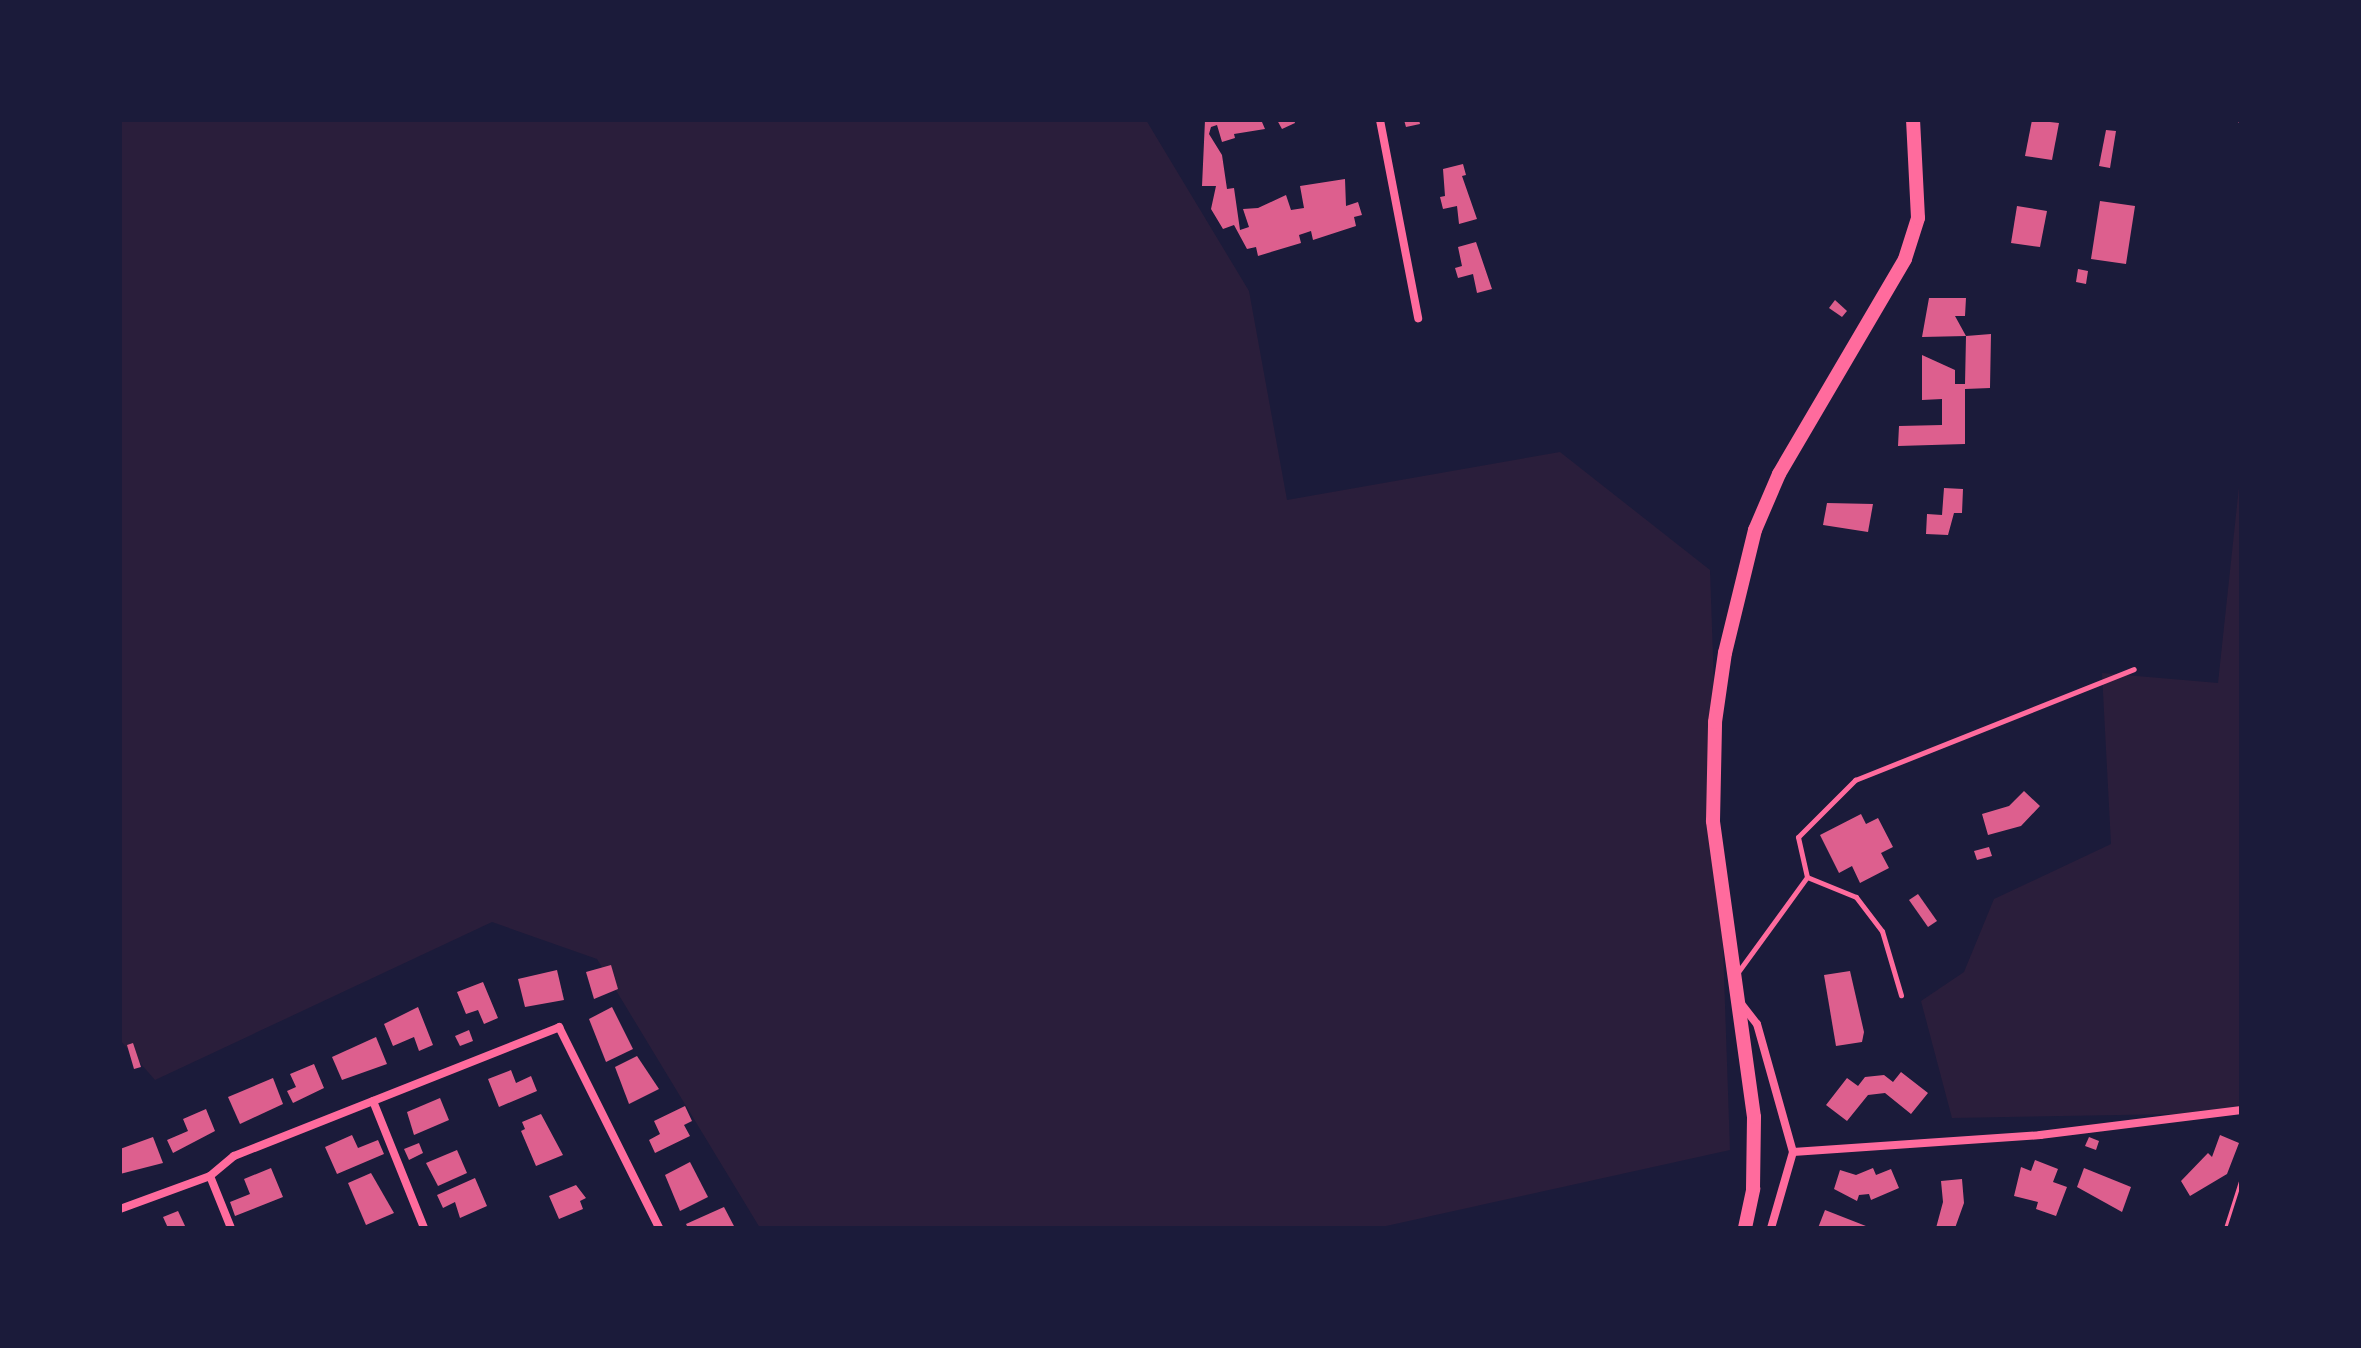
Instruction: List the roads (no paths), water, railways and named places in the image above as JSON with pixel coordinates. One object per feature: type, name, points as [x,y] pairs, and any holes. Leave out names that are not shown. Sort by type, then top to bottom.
[{"type":"main road","points":[[1745,1228],[1755,1150],[1741,1005],[1713,821],[1715,722],[1739,586],[1779,474],[1905,259],[1918,218],[1913,120]]},
{"type":"street","points":[[1380,120],[1418,318]]},
{"type":"street","points":[[1741,1005],[1757,1024],[1793,1152],[1771,1228]]},
{"type":"street","points":[[120,1209],[210,1176],[234,1156],[559,1027],[659,1228]]},
{"type":"street","points":[[373,1101],[424,1228]]},
{"type":"street","points":[[1793,1152],[2040,1135],[2241,1110]]},
{"type":"street","points":[[210,1176],[231,1228]]},
{"type":"lane","points":[[1737,974],[1807,877],[1798,837],[1855,780],[2134,669]]},
{"type":"lane","points":[[1807,877],[1856,897],[1882,931],[1901,995]]}]
